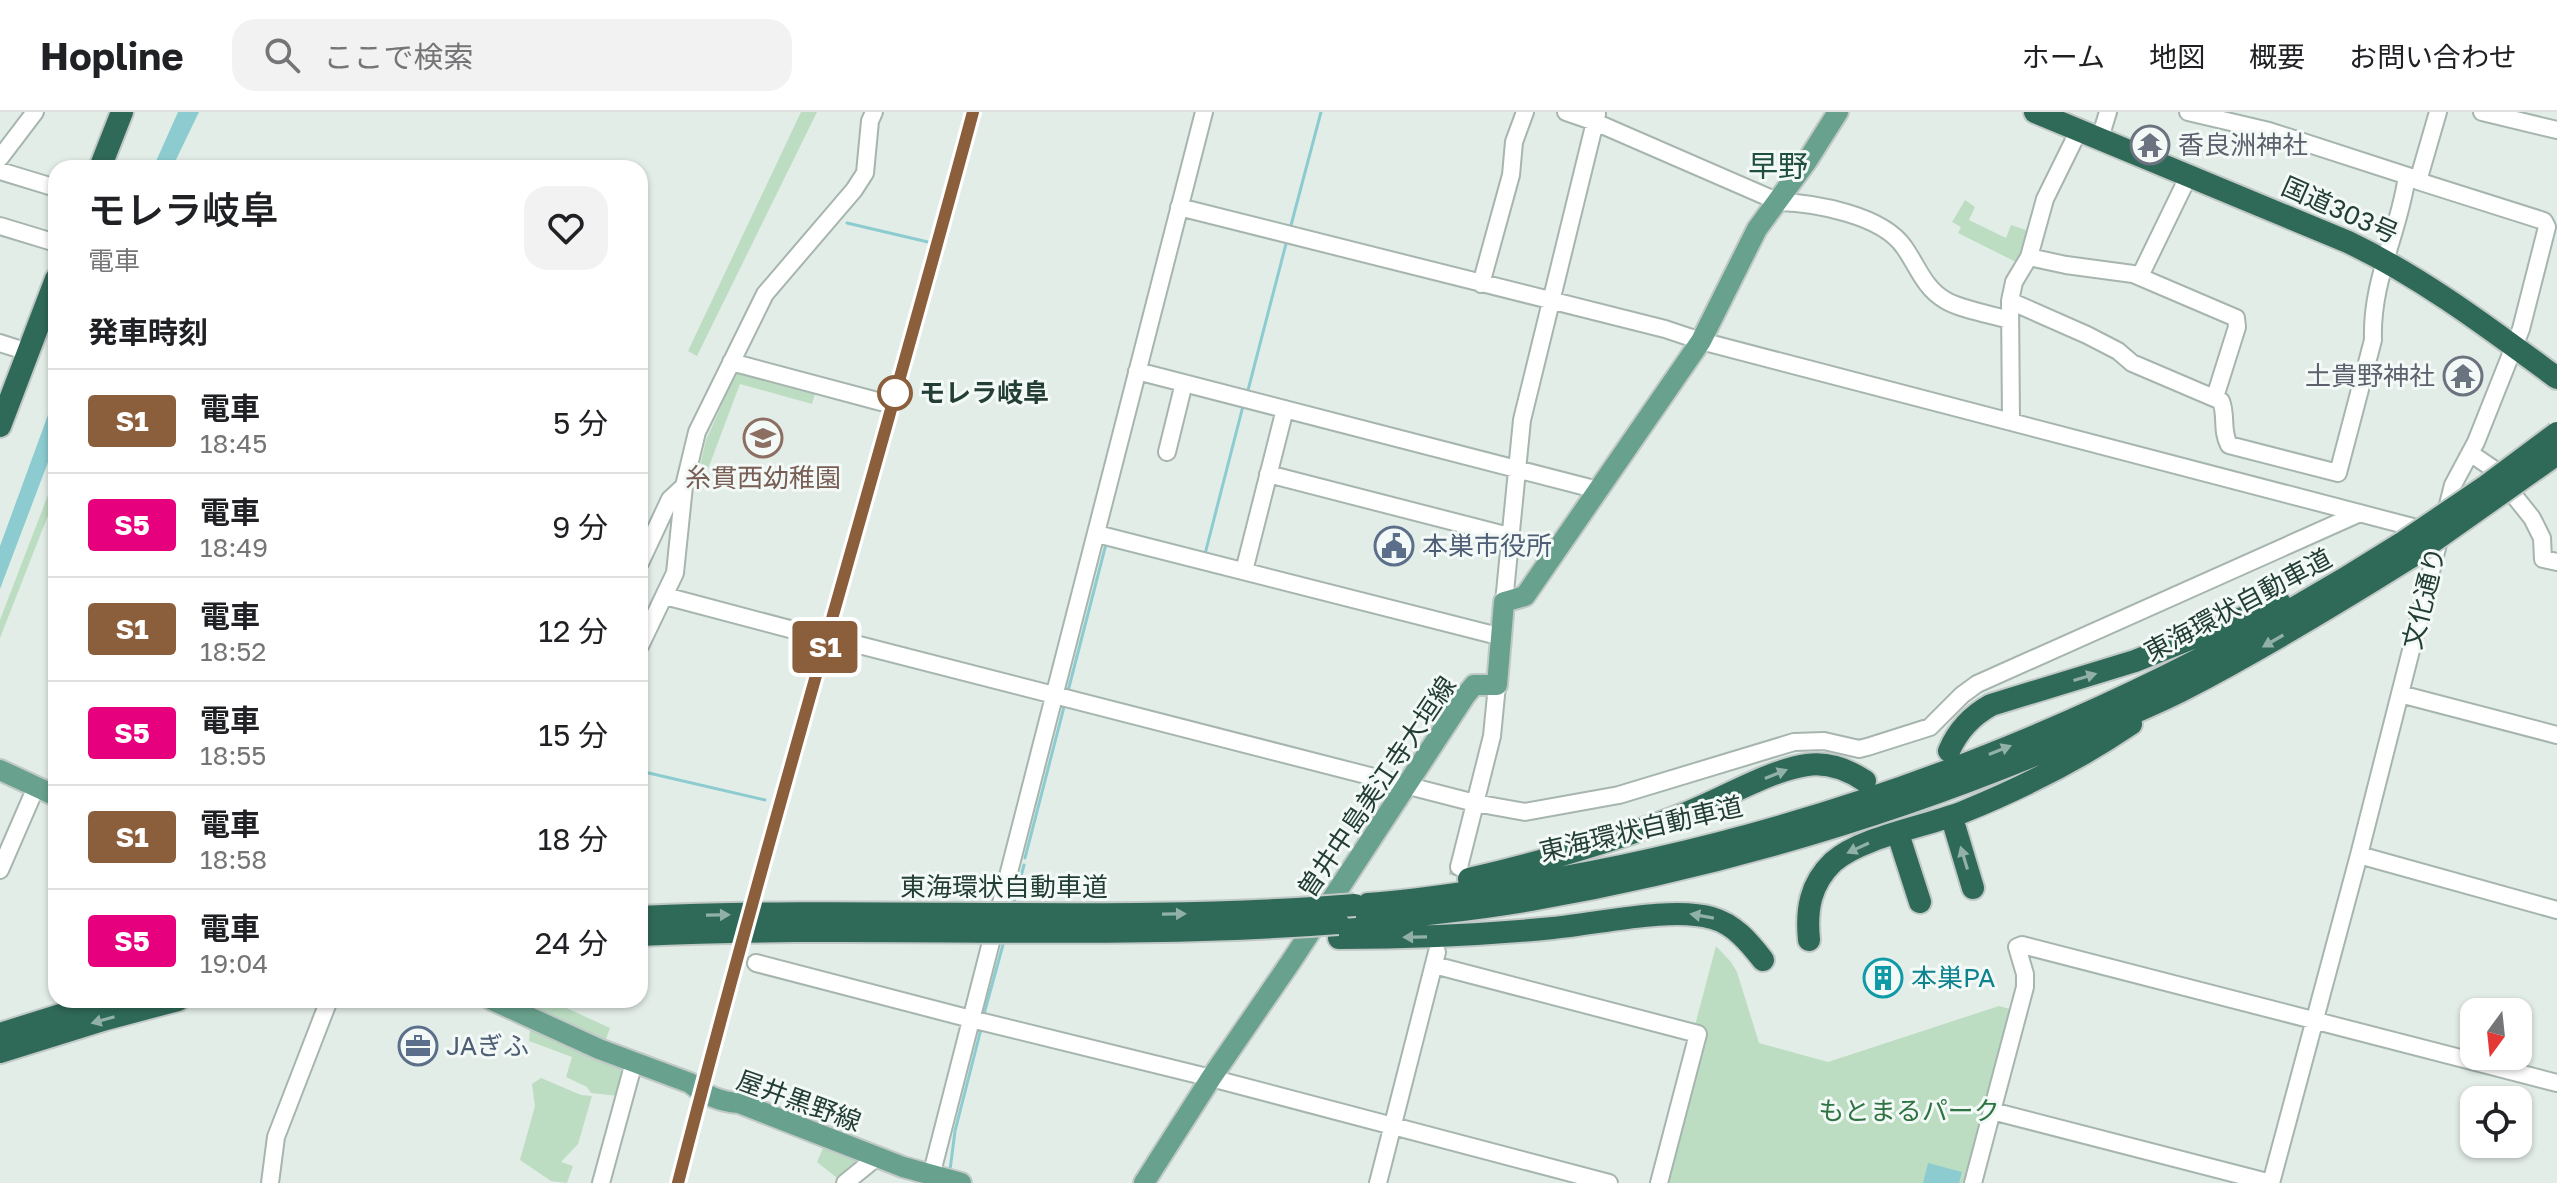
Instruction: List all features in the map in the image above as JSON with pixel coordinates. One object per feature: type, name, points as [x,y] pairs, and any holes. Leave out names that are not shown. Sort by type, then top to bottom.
[{"type":"highway","points":[[103,160],[122,112]]},
{"type":"highway","name":"国道303号","points":[[2035,112],[2384,259],[2455,303],[2557,378]]},
{"type":"highway","points":[[0,426],[48,300]]},
{"type":"highway","name":"東海環状自動車道","points":[[648,935],[857,930],[1338,930],[1528,900],[1630,881],[1726,858],[1825,830],[1992,772],[2178,692],[2327,610],[2557,433]]},
{"type":"highway","name":"東海環状自動車道","points":[[648,917],[1123,915],[1280,911],[1471,892],[1578,875],[1732,839],[1874,797],[2091,713],[2261,627],[2371,562],[2406,550],[2557,454]]},
{"type":"highway","points":[[1949,751],[1964,726],[1975,714],[1991,705],[2159,653],[2371,562]]},
{"type":"highway","points":[[1809,940],[1810,898],[1816,884],[1835,860],[1869,843],[1963,812],[2047,774],[2089,752],[2178,692]]},
{"type":"highway","points":[[1355,905],[1575,852],[1680,816],[1792,768],[1829,765],[1842,768],[1865,781]]},
{"type":"highway","points":[[1955,828],[1973,888]]},
{"type":"highway","points":[[1900,840],[1920,902]]},
{"type":"highway","points":[[1338,930],[1504,932],[1678,913],[1714,918],[1729,925],[1763,960]]},
{"type":"highway","points":[[0,1034],[83,1008]]},
{"type":"highway","points":[[0,1052],[148,1008]]},
{"type":"main road","points":[[1504,602],[1525,596],[1701,341],[1751,241],[1838,112]]},
{"type":"main road","name":"曽井中島美江寺大垣線","points":[[1144,1183],[1474,685],[1497,685],[1504,602]]},
{"type":"main road","points":[[0,770],[48,792]]},
{"type":"main road","name":"屋井黒野線","points":[[509,1008],[599,1049],[690,1083],[701,1092],[739,1103],[931,1176],[961,1183]]},
{"type":"street","points":[[0,158],[35,112]]},
{"type":"street","points":[[648,630],[675,573],[684,486],[697,432],[765,294],[865,173],[870,121],[874,112]]},
{"type":"street","points":[[931,1176],[1204,112]]},
{"type":"street","points":[[1481,284],[1511,175],[1514,142],[1525,112]]},
{"type":"street","points":[[1566,112],[1597,117],[1779,202],[1808,203],[1880,226],[1902,244],[1926,285],[1945,301],[2010,320]]},
{"type":"street","points":[[2011,422],[2010,301],[2014,282],[2029,257],[2045,199],[2108,112]]},
{"type":"street","points":[[2010,301],[2108,345],[2132,363],[2215,397],[2225,410],[2223,435],[2229,445],[2338,473],[2373,340],[2372,318],[2384,259],[2402,210],[2406,182],[2414,178],[2269,131],[2188,112]]},
{"type":"street","name":"文化通り","points":[[2271,1183],[2453,485],[2470,453],[2521,329],[2552,228],[2544,221],[2418,181],[2438,112]]},
{"type":"street","points":[[2482,112],[2557,130]]},
{"type":"street","points":[[1504,602],[1516,467],[1527,393],[1597,117]]},
{"type":"street","points":[[0,171],[48,186]]},
{"type":"street","points":[[2140,276],[2189,175]]},
{"type":"street","points":[[1179,207],[1665,329],[2440,534]]},
{"type":"street","points":[[0,226],[48,241]]},
{"type":"street","points":[[2029,257],[2140,276],[2236,318],[2237,327],[2215,397]]},
{"type":"street","points":[[0,343],[28,352]]},
{"type":"street","points":[[731,362],[881,402]]},
{"type":"street","points":[[1137,371],[1598,490]]},
{"type":"street","points":[[1167,452],[1184,383]]},
{"type":"street","points":[[1244,571],[1285,409]]},
{"type":"street","points":[[2470,453],[2492,468],[2532,518],[2542,538],[2543,559],[2557,562]]},
{"type":"street","points":[[1268,474],[1509,536]]},
{"type":"street","points":[[648,546],[670,499],[684,486]]},
{"type":"street","points":[[665,596],[1475,803],[1525,812],[1619,795],[1794,742],[1824,741],[1859,749],[1917,731],[1937,721],[1942,713],[1977,684],[2360,513]]},
{"type":"street","points":[[1097,534],[1502,637]]},
{"type":"street","points":[[1459,867],[1492,736],[1497,685]]},
{"type":"street","points":[[2400,694],[2557,735]]},
{"type":"street","points":[[0,870],[36,787]]},
{"type":"street","points":[[2359,855],[2557,910]]},
{"type":"street","points":[[1973,1183],[2025,987],[2025,974],[2017,947],[2022,945],[2557,1083]]},
{"type":"street","points":[[1378,1183],[1435,958],[1698,1034],[1659,1183]]},
{"type":"street","points":[[756,963],[1609,1183]]},
{"type":"street","points":[[270,1183],[276,1137],[326,1008]]},
{"type":"street","points":[[601,1183],[634,1062]]},
{"type":"street","points":[[1992,1111],[2271,1183]]},
{"type":"street","points":[[845,1183],[877,1157]]},
{"type":"green space","points":[[801,112],[817,112],[697,356],[688,351]]},
{"type":"green space","points":[[1965,200],[1975,207],[1969,220],[2006,238],[2011,225],[2032,232],[2018,263],[1958,233],[1961,227],[1952,222]]},
{"type":"green space","points":[[736,373],[815,394],[812,404],[740,384],[708,469],[699,470],[706,440]]},
{"type":"green space","points":[[48,495],[48,515],[0,638],[0,620]]},
{"type":"green space","name":"もとまるパーク","points":[[1716,946],[1737,972],[1759,1043],[1828,1062],[1999,1006],[2010,1009],[1965,1183],[1667,1183],[1706,1032],[1694,1029]]},
{"type":"green space","points":[[526,1008],[566,1008],[610,1028],[605,1042]]},
{"type":"green space","points":[[533,1026],[619,1064],[623,1079],[618,1096],[591,1093],[587,1087],[566,1077],[572,1057],[529,1041]]},
{"type":"green space","points":[[541,1078],[581,1095],[592,1096],[578,1144],[561,1162],[573,1166],[567,1183],[551,1181],[520,1160],[535,1106],[532,1084]]},
{"type":"green space","points":[[823,1148],[858,1160],[837,1178],[817,1162]]},
{"type":"water","points":[[178,112],[199,112],[176,160],[157,160]]},
{"type":"water","points":[[48,415],[48,462],[0,589],[0,546]]},
{"type":"water","points":[[1928,1163],[1962,1172],[1959,1183],[1923,1183]]},
{"type":"waterway","points":[[1290,229],[1321,112]]},
{"type":"waterway","points":[[847,223],[928,242]]},
{"type":"waterway","points":[[1247,394],[1287,240]]},
{"type":"waterway","points":[[1205,554],[1243,406]]},
{"type":"waterway","points":[[1068,691],[1106,544]]},
{"type":"waterway","points":[[1025,858],[1065,703]]},
{"type":"waterway","points":[[648,773],[765,800]]},
{"type":"waterway","points":[[1013,906],[1024,865]]},
{"type":"waterway","points":[[984,1014],[1004,941]]},
{"type":"waterway","points":[[950,1170],[955,1131],[981,1029]]},
{"type":"tunnel","points":[[1438,946],[1459,867]]},
{"type":"railway","points":[[678,1183],[749,915],[973,112]]},
{"type":"train","name":"S1","points":[[678,1183],[775,821],[973,112]]},
{"type":"place","name":"香良洲神社","points":[[2150,145]]},
{"type":"place","name":"土貴野神社","points":[[2463,376]]},
{"type":"place","name":"モレラ岐阜","points":[[895,393]]},
{"type":"place","name":"糸貫西幼稚園","points":[[763,438]]},
{"type":"place","name":"本巣市役所","points":[[1394,546]]},
{"type":"place","name":"本巣PA","points":[[1883,978]]},
{"type":"place","name":"JAぎふ","points":[[418,1046]]},
{"type":"district","name":"早野","points":[[1778,167]]}]
